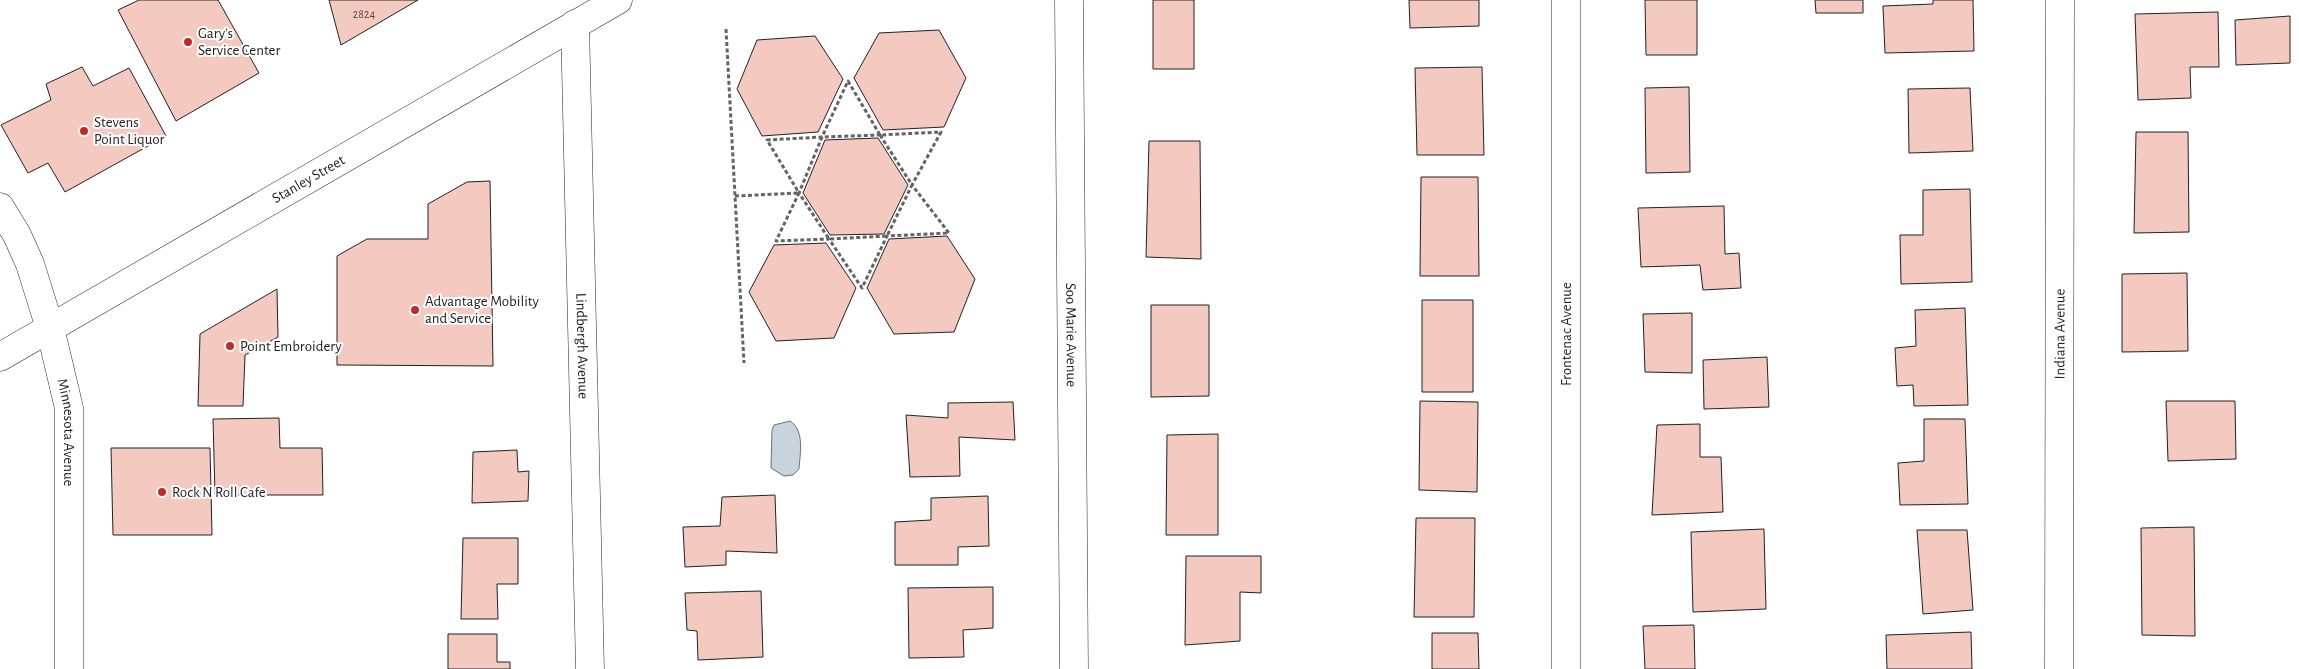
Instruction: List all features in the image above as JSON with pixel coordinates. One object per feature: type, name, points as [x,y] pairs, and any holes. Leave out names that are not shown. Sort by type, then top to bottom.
[{"type":"street","name":"Stanley Street","points":[[0,357],[618,0]]},
{"type":"street","name":"Soo Marie Avenue","points":[[1069,0],[1074,669]]},
{"type":"street","name":"Frontenac Avenue","points":[[1566,0],[1566,669]]},
{"type":"street","name":"Indiana Avenue","points":[[2059,669],[2060,0]]},
{"type":"street","name":"Lindbergh Avenue","points":[[576,24],[590,669]]},
{"type":"street","name":"Minnesota Avenue","points":[[0,207],[24,250],[50,328],[69,408],[69,669]]},
{"type":"path","points":[[726,29],[744,363]]},
{"type":"path","points":[[848,81],[912,185],[950,233],[776,241],[799,193],[822,137],[848,81]]},
{"type":"path","points":[[941,132],[912,185],[862,288],[799,193],[767,140],[880,135],[941,132]]},
{"type":"path","points":[[735,196],[799,193]]},
{"type":"shaded area","points":[[790,421],[795,425],[800,436],[799,469],[793,475],[784,476],[771,468],[772,430],[774,425]]},
{"type":"building","name":"Gary's Service Center","points":[[139,0],[218,0],[259,73],[176,121],[118,10]]},
{"type":"building","points":[[329,0],[418,0],[341,45]]},
{"type":"building","points":[[1153,0],[1194,0],[1194,69],[1153,69]]},
{"type":"building","points":[[1409,0],[1479,0],[1479,26],[1410,28]]},
{"type":"building","points":[[1645,0],[1697,0],[1697,55],[1646,55]]},
{"type":"building","points":[[1815,0],[1863,0],[1863,13],[1816,13]]},
{"type":"building","points":[[1933,0],[1973,0],[1974,51],[1885,53],[1883,6],[1933,4]]},
{"type":"building","points":[[2218,12],[2219,67],[2190,67],[2191,98],[2138,100],[2135,14]]},
{"type":"building","points":[[2290,16],[2290,63],[2236,65],[2235,20]]},
{"type":"building","points":[[939,30],[966,78],[944,127],[883,130],[854,78],[879,33]]},
{"type":"building","points":[[815,36],[843,79],[818,132],[762,136],[737,89],[757,40]]},
{"type":"building","name":"Stevens Point Liquor","points":[[82,67],[93,86],[129,68],[166,136],[65,192],[48,163],[28,173],[1,125],[51,100],[46,84]]},
{"type":"building","points":[[1482,67],[1484,155],[1417,155],[1415,68]]},
{"type":"building","points":[[1689,87],[1690,172],[1646,173],[1645,88]]},
{"type":"building","points":[[1970,88],[1973,151],[1909,153],[1908,89]]},
{"type":"building","points":[[2136,132],[2188,132],[2189,232],[2134,233]]},
{"type":"building","points":[[878,138],[908,185],[884,234],[830,235],[803,193],[825,140]]},
{"type":"building","points":[[1149,141],[1200,141],[1201,259],[1146,257]]},
{"type":"building","points":[[1421,177],[1478,177],[1479,276],[1420,276]]},
{"type":"building","name":"Advantage Mobility and Service","points":[[490,181],[493,366],[337,365],[337,256],[367,239],[428,239],[428,204],[467,182]]},
{"type":"building","points":[[1970,189],[1972,282],[1901,284],[1900,235],[1923,235],[1923,190]]},
{"type":"building","points":[[1724,206],[1725,254],[1739,253],[1741,288],[1703,290],[1700,265],[1641,267],[1638,208]]},
{"type":"building","points":[[947,236],[975,279],[954,332],[894,334],[867,288],[889,239]]},
{"type":"building","points":[[826,243],[856,288],[834,338],[776,341],[749,292],[774,245]]},
{"type":"building","points":[[2187,273],[2188,351],[2122,352],[2122,274]]},
{"type":"building","name":"Point Embroidery","points":[[277,289],[278,337],[245,355],[243,406],[198,406],[200,334]]},
{"type":"building","points":[[1422,300],[1473,300],[1473,392],[1422,392]]},
{"type":"building","points":[[1151,305],[1209,305],[1209,396],[1151,397]]},
{"type":"building","points":[[1965,308],[1968,405],[1914,406],[1913,385],[1897,386],[1895,348],[1916,346],[1915,310]]},
{"type":"building","points":[[1692,313],[1692,373],[1645,372],[1643,314]]},
{"type":"building","points":[[1767,357],[1769,407],[1704,409],[1703,360]]},
{"type":"building","points":[[1420,401],[1478,402],[1477,492],[1419,490]]},
{"type":"building","points":[[2166,401],[2235,401],[2236,459],[2168,461]]},
{"type":"building","points":[[1013,402],[1015,440],[959,437],[960,476],[910,477],[906,415],[948,418],[948,403]]},
{"type":"building","points":[[279,418],[280,448],[322,448],[323,495],[215,495],[213,419]]},
{"type":"building","points":[[1924,419],[1965,419],[1968,504],[1900,505],[1898,463],[1924,461]]},
{"type":"building","points":[[1700,424],[1700,457],[1721,457],[1723,512],[1652,515],[1657,425]]},
{"type":"building","points":[[1218,434],[1218,535],[1166,535],[1167,435]]},
{"type":"building","name":"Rock N Roll Cafe","points":[[111,448],[210,448],[212,535],[113,535]]},
{"type":"building","points":[[517,450],[518,472],[529,471],[528,501],[472,503],[473,452]]},
{"type":"building","points":[[775,495],[777,553],[726,551],[726,565],[685,567],[683,527],[720,526],[722,497]]},
{"type":"building","points":[[988,496],[989,546],[958,547],[958,565],[895,565],[895,522],[931,520],[931,498]]},
{"type":"building","points":[[1416,518],[1475,518],[1474,617],[1414,617]]},
{"type":"building","points":[[2194,527],[2195,636],[2142,635],[2141,528]]},
{"type":"building","points":[[1764,529],[1766,609],[1693,612],[1691,532]]},
{"type":"building","points":[[1917,530],[1967,530],[1973,610],[1923,614]]},
{"type":"building","points":[[463,538],[518,538],[518,584],[497,584],[498,619],[461,619]]},
{"type":"building","points":[[1186,556],[1261,556],[1261,593],[1240,592],[1240,641],[1185,645]]},
{"type":"building","points":[[993,587],[993,628],[963,630],[964,657],[909,658],[908,588]]},
{"type":"building","points":[[761,591],[763,657],[698,660],[697,631],[687,630],[685,593]]},
{"type":"building","points":[[1694,625],[1695,669],[1645,669],[1643,626]]},
{"type":"building","points":[[1971,632],[1972,669],[1887,669],[1886,635]]},
{"type":"building","points":[[1432,633],[1478,633],[1479,669],[1432,669]]},
{"type":"building","points":[[448,634],[497,634],[497,662],[510,662],[510,669],[448,669]]},
{"type":"place","name":"Gary's Service Center","points":[[188,42]]},
{"type":"place","name":"Stevens Point Liquor","points":[[84,131]]},
{"type":"place","name":"Advantage Mobility and Service","points":[[415,310]]},
{"type":"place","name":"Point Embroidery","points":[[230,346]]},
{"type":"place","name":"Rock N Roll Cafe","points":[[162,492]]}]
